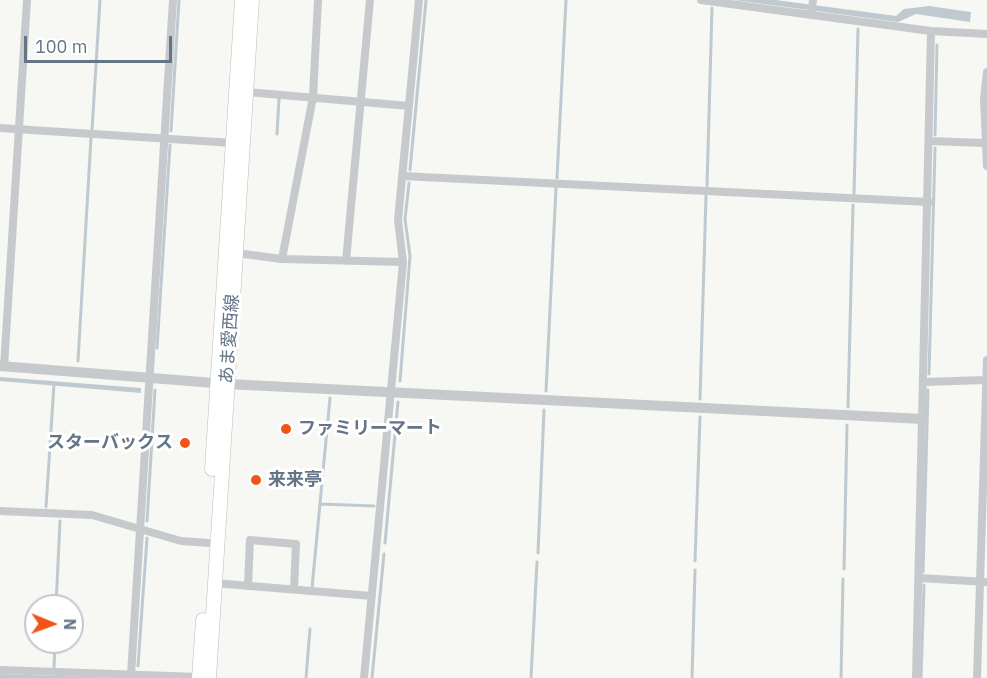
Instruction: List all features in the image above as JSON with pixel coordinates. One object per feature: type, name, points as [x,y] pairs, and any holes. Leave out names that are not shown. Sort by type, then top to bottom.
[{"type":"main road","name":"あま愛西線","points":[[203,678],[214,583],[233,143],[242,0]]},
{"type":"main road","name":"あま愛西線","points":[[203,678],[208,543],[236,253],[252,0]]},
{"type":"street","points":[[27,0],[2,366],[222,383],[923,419]]},
{"type":"street","points":[[131,675],[142,529],[173,0]]},
{"type":"street","points":[[282,259],[313,97],[318,0]]},
{"type":"street","points":[[346,261],[370,0]]},
{"type":"street","points":[[364,678],[403,262],[398,220],[418,0]]},
{"type":"street","points":[[701,0],[812,8],[931,31],[987,34]]},
{"type":"street","points":[[916,678],[931,31]]},
{"type":"street","points":[[987,72],[985,145],[987,166]]},
{"type":"street","points":[[247,92],[409,106]]},
{"type":"street","points":[[0,128],[233,143]]},
{"type":"street","points":[[929,141],[985,145]]},
{"type":"street","points":[[402,176],[928,202]]},
{"type":"street","points":[[236,253],[282,259],[403,262]]},
{"type":"street","points":[[977,678],[983,622],[987,360]]},
{"type":"street","points":[[924,382],[986,380]]},
{"type":"street","points":[[0,511],[92,515],[181,541],[208,543]]},
{"type":"street","points":[[248,586],[250,540],[296,544],[294,589]]},
{"type":"street","points":[[919,578],[984,582]]},
{"type":"street","points":[[214,583],[372,596]]},
{"type":"street","points":[[0,670],[203,678]]},
{"type":"shaded area","points":[[734,0],[776,0],[896,16],[904,9],[929,6],[971,12],[970,22],[916,14],[898,22]]},
{"type":"shaded area","points":[[0,377],[141,388],[141,393],[0,381]]},
{"type":"shaded area","points":[[0,674],[121,678],[0,678]]},
{"type":"waterway","points":[[92,130],[100,0]]},
{"type":"waterway","points":[[171,131],[179,0]]},
{"type":"waterway","points":[[410,170],[426,0]]},
{"type":"waterway","points":[[557,178],[566,0]]},
{"type":"waterway","points":[[707,186],[712,8]]},
{"type":"waterway","points":[[854,194],[858,29]]},
{"type":"waterway","points":[[935,135],[937,45]]},
{"type":"waterway","points":[[277,134],[279,99]]},
{"type":"waterway","points":[[78,361],[91,138]]},
{"type":"waterway","points":[[157,348],[170,145]]},
{"type":"waterway","points":[[929,374],[935,148]]},
{"type":"waterway","points":[[400,381],[410,256],[405,219],[409,183]]},
{"type":"waterway","points":[[546,391],[556,188]]},
{"type":"waterway","points":[[700,399],[706,196]]},
{"type":"waterway","points":[[848,407],[853,205]]},
{"type":"waterway","points":[[46,507],[54,384]]},
{"type":"waterway","points":[[147,521],[155,390]]},
{"type":"waterway","points":[[923,572],[928,390]]},
{"type":"waterway","points":[[312,588],[330,398]]},
{"type":"waterway","points":[[385,543],[398,402]]},
{"type":"waterway","points":[[538,553],[544,410]]},
{"type":"waterway","points":[[695,561],[700,417]]},
{"type":"waterway","points":[[844,569],[847,425]]},
{"type":"waterway","points":[[320,504],[374,506]]},
{"type":"waterway","points":[[57,594],[60,521]]},
{"type":"waterway","points":[[138,666],[147,538]]},
{"type":"waterway","points":[[372,678],[384,554]]},
{"type":"waterway","points":[[531,678],[537,562]]},
{"type":"waterway","points":[[692,678],[695,570]]},
{"type":"waterway","points":[[841,678],[843,579]]},
{"type":"waterway","points":[[921,678],[924,585]]},
{"type":"waterway","points":[[306,678],[310,629]]},
{"type":"waterway","points":[[54,668],[55,654]]},
{"type":"place","name":"ファミリーマート","points":[[286,429]]},
{"type":"place","name":"スターバックス","points":[[185,443]]},
{"type":"place","name":"来来亭","points":[[256,480]]}]
